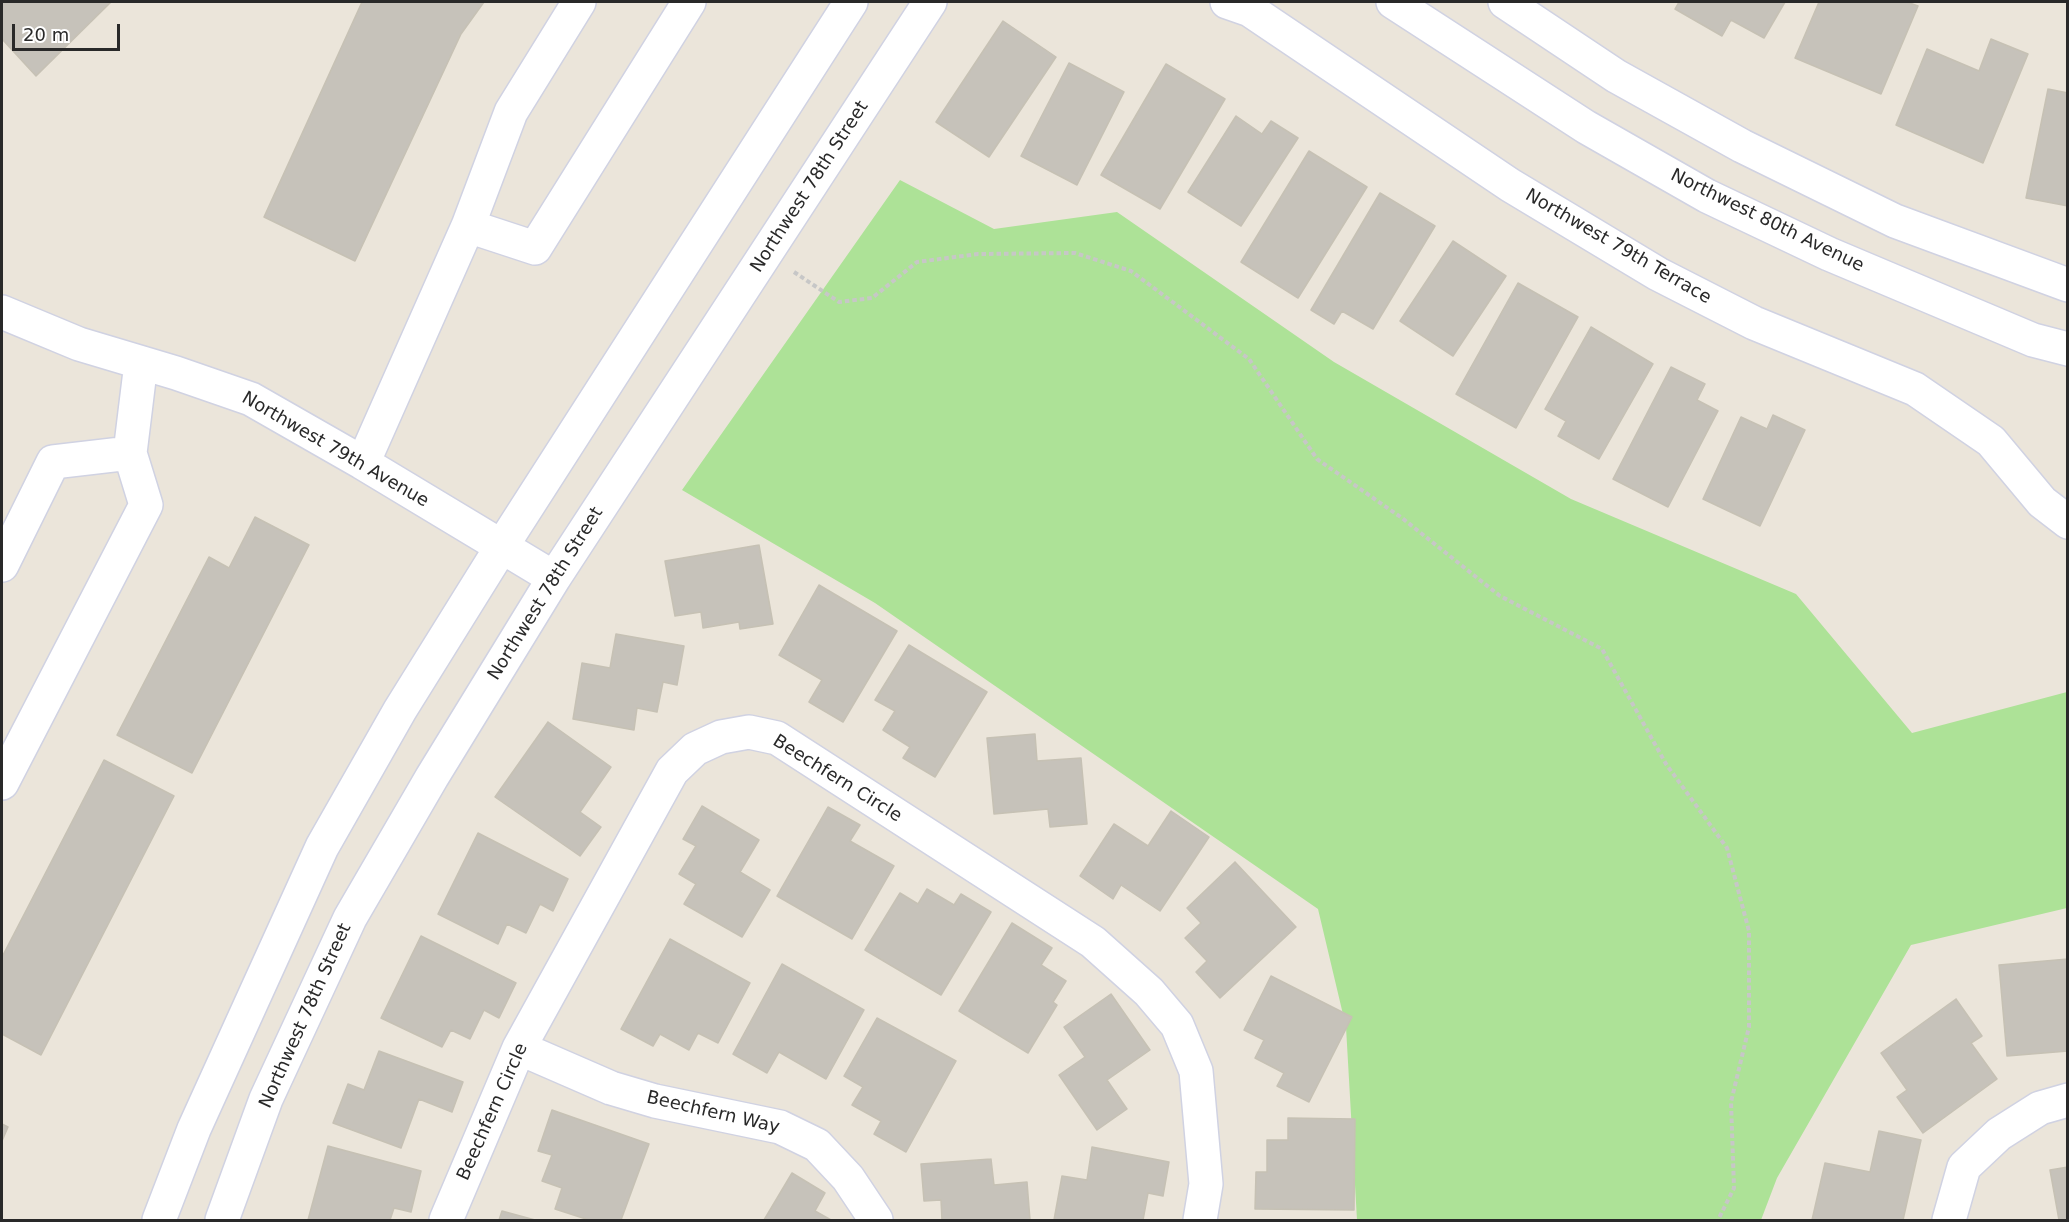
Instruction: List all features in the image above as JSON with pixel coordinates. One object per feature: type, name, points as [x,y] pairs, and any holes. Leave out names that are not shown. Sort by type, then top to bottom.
[{"type":"street","points":[[363,463],[468,226],[511,111],[579,2]]},
{"type":"street","points":[[468,226],[535,248],[689,2]]},
{"type":"street","points":[[159,1221],[194,1129],[322,847],[400,710],[502,546],[851,2]]},
{"type":"street","name":"Northwest 78th Street","points":[[222,1221],[267,1099],[350,918],[432,777],[554,578],[930,2]]},
{"type":"street","name":"Northwest 79th Terrace","points":[[1227,2],[1250,10],[1510,184],[1658,274],[1754,323],[1915,389],[1990,441],[2042,502],[2067,522]]},
{"type":"street","name":"Northwest 80th Avenue","points":[[1393,2],[1586,127],[1707,196],[1829,254],[2033,340],[2067,349]]},
{"type":"street","points":[[1505,2],[1616,76],[1742,147],[1895,221],[2067,285]]},
{"type":"street","name":"Northwest 79th Avenue","points":[[2,312],[79,344],[250,399],[363,463],[554,578]]},
{"type":"street","points":[[2,783],[146,505],[129,453],[141,363]]},
{"type":"street","points":[[2,565],[53,462],[129,453]]},
{"type":"street","name":"Beechfern Circle","points":[[446,1221],[519,1048],[672,771],[694,749],[721,738],[749,732],[777,738],[1093,942],[1149,992],[1177,1025],[1196,1071],[1206,1184],[1200,1221]]},
{"type":"street","name":"Beechfern Way","points":[[519,1048],[611,1088],[655,1101],[780,1127],[817,1145],[848,1179],[876,1221]]},
{"type":"street","points":[[1949,1221],[1964,1167],[1998,1134],[2040,1107],[2067,1100]]},
{"type":"path","points":[[767,253],[839,302],[872,298],[917,262],[978,254],[1075,253],[1131,271],[1249,358],[1317,459],[1402,518],[1500,596],[1602,649],[1666,764],[1726,848],[1749,931],[1749,1028],[1731,1102],[1734,1188],[1718,1221]]},
{"type":"green space","points":[[900,180],[994,229],[1117,212],[1334,362],[1571,499],[1796,594],[1912,733],[2067,692],[2067,908],[1911,945],[1777,1178],[1761,1220],[1357,1220],[1346,1027],[1318,909],[875,603],[682,490]]},
{"type":"building","points":[[2,2],[111,2],[36,76],[2,39]]},
{"type":"building","points":[[362,2],[484,2],[461,34],[355,261],[264,217]]},
{"type":"building","points":[[1679,2],[1785,2],[1764,38],[1731,20],[1722,36],[1675,9]]},
{"type":"building","points":[[1819,2],[1907,2],[1918,6],[1881,94],[1795,58]]},
{"type":"building","points":[[1003,21],[1056,57],[989,157],[936,122]]},
{"type":"building","points":[[1991,39],[2028,54],[1983,163],[1896,125],[1927,49],[1979,71]]},
{"type":"building","points":[[1069,63],[1124,92],[1077,185],[1021,156]]},
{"type":"building","points":[[1166,64],[1225,99],[1160,209],[1101,175]]},
{"type":"building","points":[[2048,89],[2068,93],[2068,206],[2026,198]]},
{"type":"building","points":[[1236,116],[1262,134],[1271,121],[1298,138],[1241,226],[1188,192]]},
{"type":"building","points":[[1309,151],[1367,187],[1298,298],[1241,262]]},
{"type":"building","points":[[1380,193],[1435,226],[1373,329],[1342,311],[1334,324],[1311,310]]},
{"type":"building","points":[[1453,241],[1506,276],[1453,356],[1400,321]]},
{"type":"building","points":[[1518,283],[1578,317],[1516,428],[1456,394]]},
{"type":"building","points":[[1591,327],[1653,364],[1599,459],[1558,436],[1566,421],[1545,409]]},
{"type":"building","points":[[1671,367],[1705,384],[1697,400],[1718,411],[1668,507],[1613,479]]},
{"type":"building","points":[[1773,415],[1805,430],[1760,526],[1703,499],[1741,417],[1767,429]]},
{"type":"building","points":[[255,517],[309,545],[192,773],[117,735],[209,557],[229,568]]},
{"type":"building","points":[[759,545],[773,624],[740,629],[739,622],[703,628],[701,612],[675,616],[665,561]]},
{"type":"building","points":[[819,585],[897,631],[843,722],[809,702],[822,680],[779,655]]},
{"type":"building","points":[[616,634],[684,646],[677,685],[663,682],[657,712],[637,708],[634,730],[573,719],[582,663],[610,668]]},
{"type":"building","points":[[909,645],[987,692],[935,777],[903,758],[910,747],[883,730],[895,711],[875,700]]},
{"type":"building","points":[[548,722],[611,767],[580,812],[601,827],[580,856],[495,797]]},
{"type":"building","points":[[1035,734],[1037,761],[1081,758],[1087,824],[1050,827],[1048,809],[994,814],[987,738]]},
{"type":"building","points":[[104,760],[174,796],[41,1055],[2,1034],[2,957]]},
{"type":"building","points":[[702,806],[759,840],[740,872],[770,890],[742,937],[684,904],[696,884],[679,874],[696,846],[683,839]]},
{"type":"building","points":[[828,807],[860,825],[850,841],[894,866],[852,939],[777,896]]},
{"type":"building","points":[[1171,811],[1209,837],[1160,911],[1121,885],[1113,899],[1080,876],[1114,824],[1148,846]]},
{"type":"building","points":[[478,833],[568,879],[553,911],[540,904],[526,933],[507,924],[498,944],[438,914]]},
{"type":"building","points":[[1235,862],[1296,927],[1220,998],[1196,972],[1207,961],[1185,938],[1201,923],[1187,908]]},
{"type":"building","points":[[927,889],[954,905],[961,894],[991,912],[941,995],[865,950],[900,893],[918,904]]},
{"type":"building","points":[[1012,923],[1052,948],[1041,965],[1066,981],[1053,1002],[1057,1005],[1028,1053],[959,1011]]},
{"type":"building","points":[[421,936],[516,983],[499,1018],[484,1010],[470,1039],[451,1030],[442,1047],[381,1018]]},
{"type":"building","points":[[670,939],[750,983],[718,1043],[698,1033],[689,1050],[660,1034],[653,1046],[621,1029]]},
{"type":"building","points":[[2068,959],[2068,1051],[2007,1056],[1999,965]]},
{"type":"building","points":[[782,964],[864,1010],[826,1079],[779,1052],[767,1073],[733,1054]]},
{"type":"building","points":[[1271,976],[1352,1017],[1309,1102],[1277,1086],[1284,1073],[1255,1058],[1264,1040],[1244,1030]]},
{"type":"building","points":[[1111,994],[1150,1050],[1107,1080],[1127,1109],[1097,1130],[1059,1075],[1085,1057],[1064,1027]]},
{"type":"building","points":[[1956,999],[1982,1036],[1971,1043],[1997,1079],[1923,1133],[1897,1097],[1907,1090],[1881,1053]]},
{"type":"building","points":[[877,1018],[956,1061],[906,1152],[874,1134],[881,1121],[852,1105],[863,1087],[844,1076]]},
{"type":"building","points":[[379,1051],[463,1082],[452,1112],[419,1099],[401,1148],[333,1123],[348,1084],[364,1090]]},
{"type":"building","points":[[552,1110],[649,1144],[621,1220],[589,1220],[555,1209],[562,1188],[542,1181],[552,1155],[538,1151]]},
{"type":"building","points":[[1288,1118],[1355,1119],[1354,1210],[1255,1209],[1256,1172],[1267,1172],[1267,1140],[1288,1140]]},
{"type":"building","points":[[2,1124],[8,1127],[2,1141]]},
{"type":"building","points":[[1879,1131],[1921,1140],[1903,1220],[1812,1220],[1825,1163],[1870,1172]]},
{"type":"building","points":[[328,1146],[421,1171],[411,1212],[394,1208],[390,1220],[308,1220]]},
{"type":"building","points":[[1092,1147],[1169,1162],[1163,1196],[1148,1193],[1143,1220],[1054,1220],[1062,1176],[1087,1180]]},
{"type":"building","points":[[991,1159],[994,1185],[1027,1182],[1030,1220],[942,1220],[941,1200],[924,1201],[921,1164]]},
{"type":"building","points":[[2068,1167],[2068,1220],[2059,1220],[2050,1170]]},
{"type":"building","points":[[792,1173],[825,1193],[815,1211],[831,1220],[764,1220]]},
{"type":"building","points":[[502,1211],[535,1220],[499,1220]]}]
